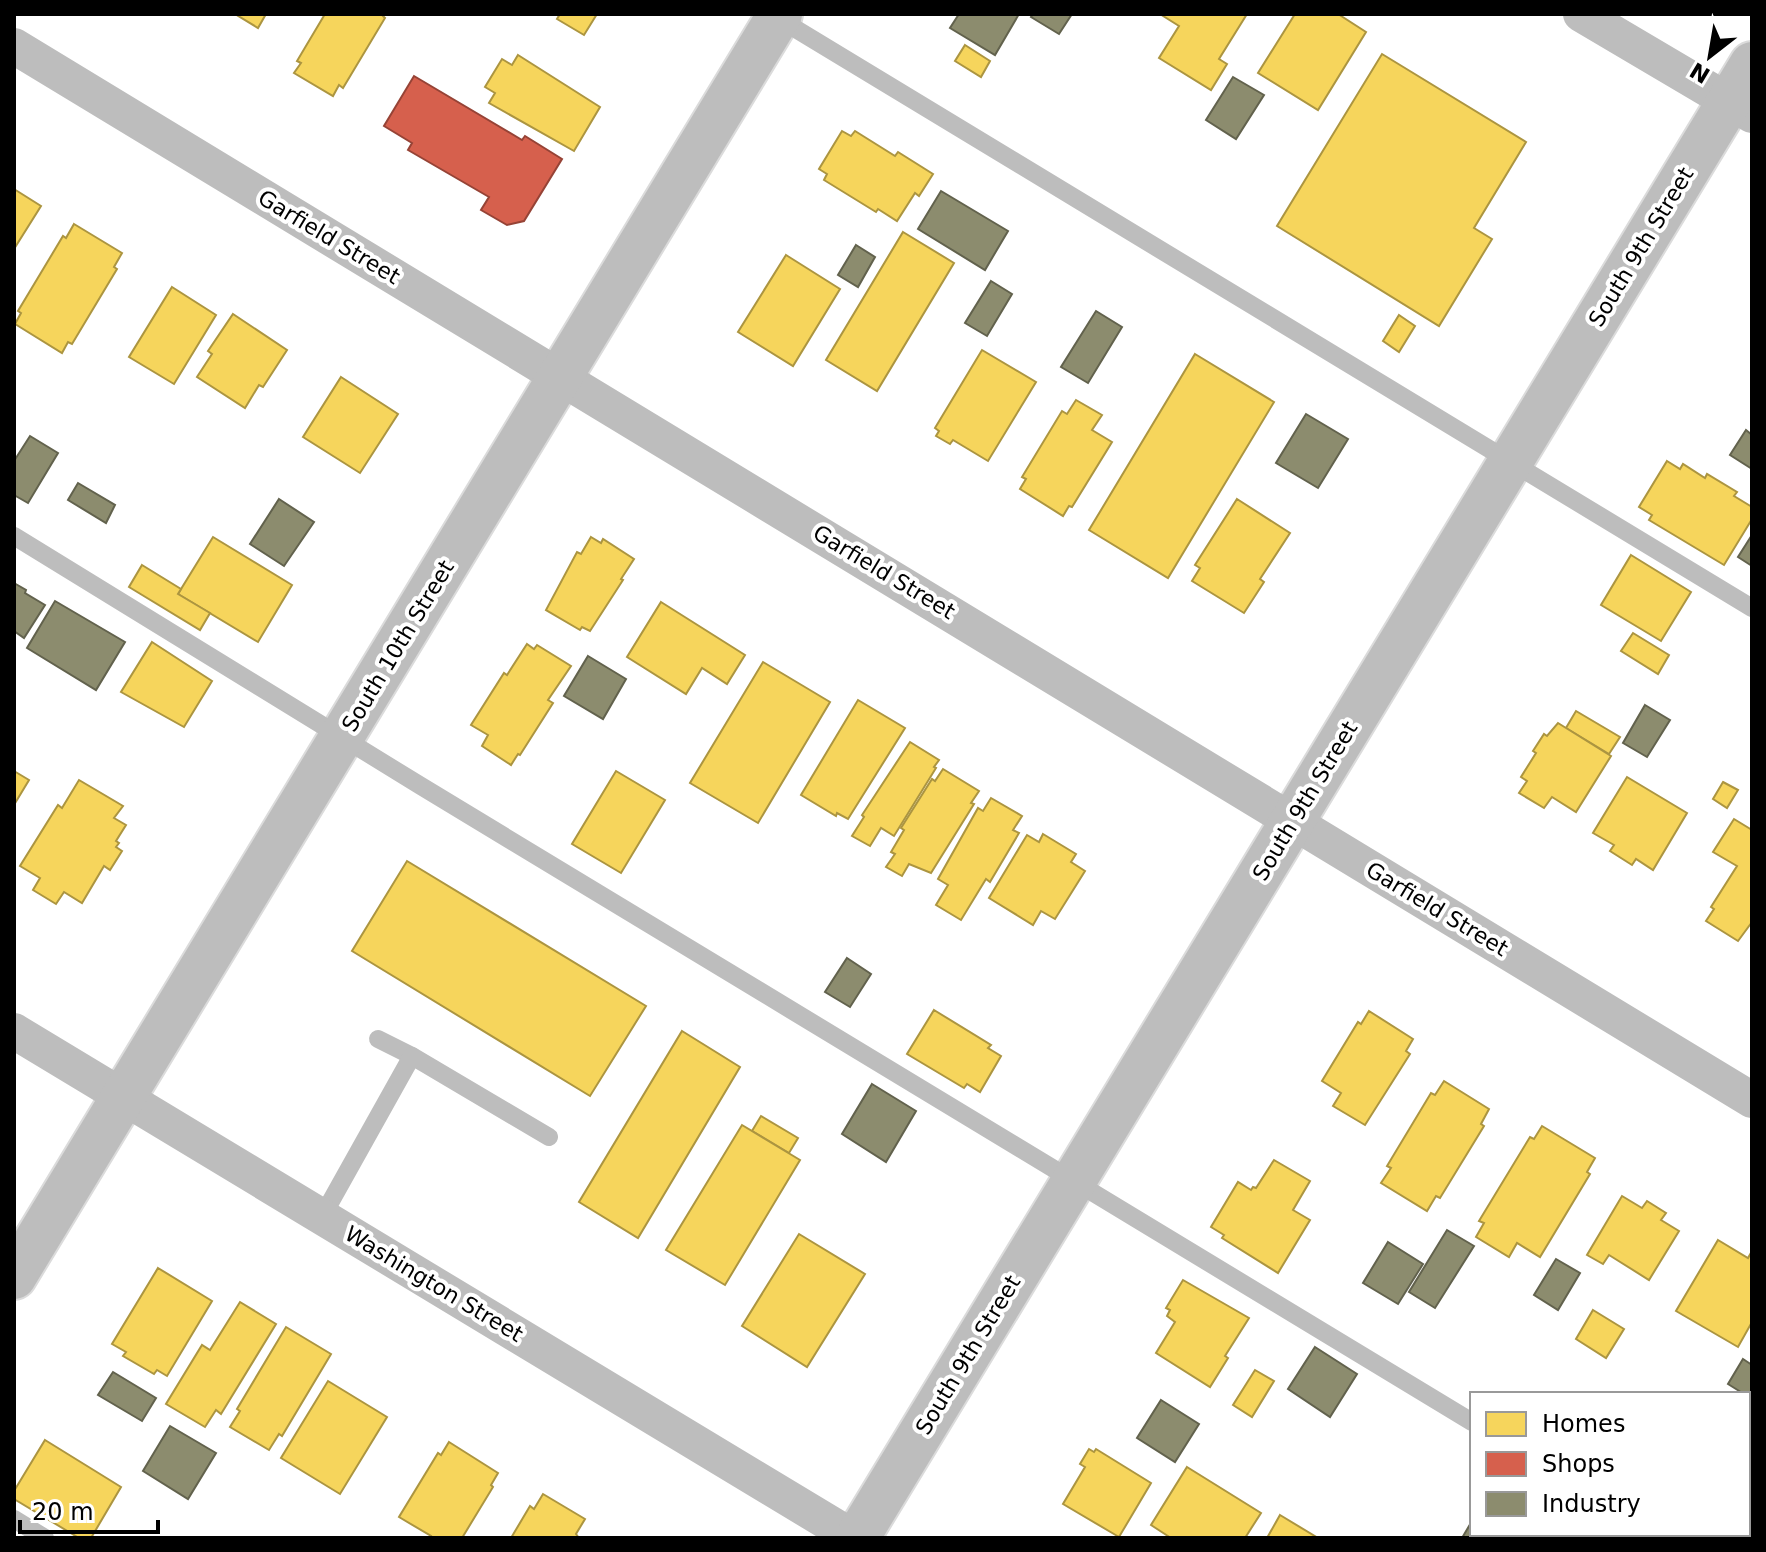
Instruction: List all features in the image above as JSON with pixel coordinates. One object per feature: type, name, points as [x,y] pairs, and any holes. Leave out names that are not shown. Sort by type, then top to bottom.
[{"type":"main road","name":"South 10th Street","points":[[14,1277],[344,737],[777,15]]},
{"type":"main road","name":"South 9th Street","points":[[856,1538],[1511,460],[1741,108],[1752,64]]},
{"type":"street","points":[[1581,14],[1741,108]]},
{"type":"street","name":"Garfield Street","points":[[14,46],[1752,1100]]},
{"type":"street","name":"Washington Street","points":[[14,1031],[856,1538]]},
{"type":"lane","points":[[777,15],[1752,608]]},
{"type":"lane","points":[[14,536],[1470,1421]]},
{"type":"lane","points":[[378,1039],[549,1137]]},
{"type":"lane","points":[[322,1217],[412,1056]]},
{"type":"lane","points":[[14,1519],[45,1538]]},
{"type":"building: Homes","points":[[235,14],[266,14],[258,28]]},
{"type":"building: Homes","points":[[325,14],[384,14],[385,18],[343,88],[339,85],[333,96],[294,73],[301,63],[297,61]]},
{"type":"building: Homes","points":[[560,14],[597,14],[584,35],[557,19]]},
{"type":"building: Homes","points":[[1160,14],[1247,14],[1219,59],[1227,64],[1211,90],[1159,58],[1179,26]]},
{"type":"building: Homes","points":[[1295,14],[1338,14],[1366,32],[1318,110],[1258,73]]},
{"type":"building: Homes","points":[[965,45],[990,61],[981,77],[955,61]]},
{"type":"building: Homes","points":[[1382,54],[1526,142],[1474,228],[1492,239],[1439,326],[1277,226]]},
{"type":"building: Homes","points":[[518,55],[600,107],[574,151],[489,103],[495,93],[485,87],[502,59],[512,65]]},
{"type":"building: Homes","points":[[842,131],[851,136],[855,131],[895,156],[898,152],[933,174],[919,196],[915,193],[897,221],[878,209],[876,212],[824,180],[827,174],[819,169]]},
{"type":"building: Homes","points":[[14,189],[41,206],[14,249]]},
{"type":"building: Homes","points":[[74,224],[122,253],[114,267],[117,269],[72,344],[68,342],[62,353],[15,324],[21,313],[18,311],[63,236],[66,238]]},
{"type":"building: Homes","points":[[903,232],[954,263],[877,391],[826,360]]},
{"type":"building: Homes","points":[[786,255],[840,289],[793,366],[738,332]]},
{"type":"building: Homes","points":[[172,287],[216,315],[174,384],[129,357]]},
{"type":"building: Homes","points":[[233,314],[287,350],[245,408],[197,377],[212,354],[208,351]]},
{"type":"building: Homes","points":[[1399,315],[1415,326],[1399,352],[1383,341]]},
{"type":"building: Homes","points":[[982,350],[1036,382],[988,461],[953,440],[950,444],[936,436],[939,431],[935,428]]},
{"type":"building: Homes","points":[[1195,354],[1274,402],[1168,578],[1089,530]]},
{"type":"building: Homes","points":[[341,377],[398,414],[360,473],[303,437]]},
{"type":"building: Homes","points":[[1076,400],[1102,415],[1092,430],[1112,442],[1072,507],[1069,506],[1063,516],[1020,489],[1026,479],[1022,477],[1062,411],[1067,414]]},
{"type":"building: Homes","points":[[1667,461],[1680,469],[1683,464],[1705,478],[1707,474],[1737,492],[1734,496],[1752,507],[1752,519],[1724,565],[1649,520],[1652,515],[1639,507]]},
{"type":"building: Homes","points":[[1237,499],[1290,533],[1260,579],[1264,582],[1244,613],[1192,581],[1200,568],[1195,565]]},
{"type":"building: Homes","points":[[213,537],[292,585],[258,642],[178,594]]},
{"type":"building: Homes","points":[[591,537],[601,543],[603,539],[634,559],[590,631],[582,627],[580,630],[546,610],[577,552],[581,554]]},
{"type":"building: Homes","points":[[1631,555],[1691,592],[1661,641],[1601,605]]},
{"type":"building: Homes","points":[[142,565],[181,589],[178,594],[210,613],[200,630],[129,587]]},
{"type":"building: Homes","points":[[661,602],[745,655],[727,684],[702,668],[686,694],[627,657]]},
{"type":"building: Homes","points":[[1633,633],[1669,655],[1658,674],[1621,651]]},
{"type":"building: Homes","points":[[152,642],[212,681],[184,727],[121,692]]},
{"type":"building: Homes","points":[[527,644],[534,649],[537,645],[571,666],[548,700],[553,703],[511,765],[482,746],[488,735],[471,725],[504,673],[507,675]]},
{"type":"building: Homes","points":[[763,662],[830,702],[758,823],[690,783]]},
{"type":"building: Homes","points":[[858,700],[905,728],[848,819],[837,813],[836,816],[801,795]]},
{"type":"building: Homes","points":[[1576,711],[1620,737],[1609,754],[1566,728]]},
{"type":"building: Homes","points":[[1558,723],[1611,756],[1576,812],[1552,797],[1544,808],[1519,793],[1527,781],[1521,777],[1536,753],[1533,751],[1544,734],[1547,736]]},
{"type":"building: Homes","points":[[910,742],[939,760],[936,768],[894,836],[881,828],[870,846],[852,836],[864,817],[862,815]]},
{"type":"building: Homes","points":[[943,769],[979,791],[931,873],[909,864],[902,876],[886,867],[895,854],[891,852],[904,830],[901,828],[932,779],[935,781]]},
{"type":"building: Homes","points":[[14,771],[29,780],[14,805]]},
{"type":"building: Homes","points":[[616,771],[665,800],[621,873],[572,844]]},
{"type":"building: Homes","points":[[1627,777],[1687,813],[1653,870],[1636,859],[1632,865],[1610,851],[1614,845],[1593,833]]},
{"type":"building: Homes","points":[[79,780],[123,806],[114,818],[126,825],[116,841],[119,843],[116,847],[122,851],[110,870],[104,866],[82,903],[64,892],[56,904],[33,890],[40,878],[20,866],[58,805],[62,808]]},
{"type":"building: Homes","points":[[1723,782],[1738,790],[1727,808],[1713,799]]},
{"type":"building: Homes","points":[[991,798],[1022,816],[1013,830],[1019,833],[990,882],[986,879],[961,920],[936,905],[948,885],[938,879],[978,808],[983,811]]},
{"type":"building: Homes","points":[[1734,819],[1752,830],[1752,922],[1738,941],[1706,921],[1714,909],[1711,907],[1737,866],[1713,852]]},
{"type":"building: Homes","points":[[1043,834],[1076,854],[1071,862],[1085,871],[1055,919],[1041,911],[1033,925],[989,898],[1027,835],[1039,842]]},
{"type":"building: Homes","points":[[407,861],[646,1006],[590,1096],[352,951]]},
{"type":"building: Homes","points":[[934,1010],[991,1045],[988,1048],[1001,1056],[980,1092],[967,1084],[964,1088],[907,1054]]},
{"type":"building: Homes","points":[[1369,1011],[1413,1039],[1406,1051],[1410,1054],[1365,1125],[1333,1106],[1341,1093],[1322,1081],[1358,1022],[1361,1024]]},
{"type":"building: Homes","points":[[682,1031],[740,1067],[638,1238],[579,1202]]},
{"type":"building: Homes","points":[[1444,1081],[1489,1109],[1481,1124],[1484,1126],[1440,1198],[1436,1196],[1427,1211],[1381,1183],[1391,1168],[1387,1166],[1431,1093],[1435,1095]]},
{"type":"building: Homes","points":[[761,1116],[798,1138],[789,1153],[752,1131]]},
{"type":"building: Homes","points":[[742,1125],[800,1160],[725,1285],[666,1250]]},
{"type":"building: Homes","points":[[1542,1126],[1595,1158],[1587,1172],[1590,1174],[1540,1257],[1517,1243],[1509,1257],[1476,1237],[1484,1223],[1479,1221],[1530,1137],[1534,1139]]},
{"type":"building: Homes","points":[[1274,1160],[1310,1181],[1293,1210],[1310,1220],[1278,1273],[1222,1238],[1224,1235],[1211,1227],[1238,1182],[1251,1190],[1256,1188]]},
{"type":"building: Homes","points":[[1622,1196],[1642,1208],[1647,1201],[1666,1213],[1661,1220],[1679,1231],[1649,1280],[1609,1255],[1603,1264],[1587,1255]]},
{"type":"building: Homes","points":[[799,1234],[865,1274],[807,1367],[742,1326]]},
{"type":"building: Homes","points":[[1718,1240],[1748,1258],[1752,1251],[1752,1322],[1738,1347],[1676,1311]]},
{"type":"building: Homes","points":[[158,1268],[212,1301],[167,1376],[157,1370],[154,1374],[123,1356],[126,1352],[112,1344]]},
{"type":"building: Homes","points":[[1183,1280],[1249,1318],[1210,1387],[1156,1353],[1175,1322],[1167,1316],[1170,1310],[1166,1308]]},
{"type":"building: Homes","points":[[240,1302],[276,1324],[221,1414],[216,1410],[205,1427],[166,1404],[202,1345],[210,1350]]},
{"type":"building: Homes","points":[[1593,1310],[1624,1329],[1606,1358],[1576,1339]]},
{"type":"building: Homes","points":[[286,1327],[331,1354],[282,1436],[279,1434],[269,1450],[230,1427],[240,1411],[237,1409]]},
{"type":"building: Homes","points":[[1255,1370],[1274,1381],[1252,1417],[1233,1405]]},
{"type":"building: Homes","points":[[328,1381],[387,1417],[340,1494],[281,1458]]},
{"type":"building: Homes","points":[[45,1440],[121,1487],[91,1538],[79,1538],[14,1499],[14,1491]]},
{"type":"building: Homes","points":[[449,1442],[498,1473],[491,1485],[493,1487],[462,1538],[430,1538],[399,1517],[438,1453],[441,1455]]},
{"type":"building: Homes","points":[[1089,1449],[1094,1452],[1096,1449],[1151,1483],[1119,1537],[1063,1504],[1085,1467],[1080,1464]]},
{"type":"building: Homes","points":[[1187,1467],[1261,1513],[1245,1538],[1171,1538],[1151,1525]]},
{"type":"building: Homes","points":[[543,1494],[585,1519],[576,1534],[579,1538],[511,1538],[530,1506],[534,1509]]},
{"type":"building: Homes","points":[[1280,1515],[1318,1538],[1267,1538]]},
{"type":"building: Shops","points":[[414,76],[522,140],[525,136],[562,159],[524,221],[507,225],[481,210],[489,197],[408,150],[412,143],[384,126]]},
{"type":"building: Industry","points":[[959,14],[1019,14],[995,55],[950,28]]},
{"type":"building: Industry","points":[[1033,14],[1072,14],[1059,34],[1031,17]]},
{"type":"building: Industry","points":[[1233,77],[1264,95],[1236,139],[1206,120]]},
{"type":"building: Industry","points":[[941,191],[1008,231],[985,270],[918,229]]},
{"type":"building: Industry","points":[[856,245],[875,257],[858,287],[838,275]]},
{"type":"building: Industry","points":[[991,281],[1012,294],[987,336],[965,323]]},
{"type":"building: Industry","points":[[1096,311],[1122,327],[1088,383],[1061,367]]},
{"type":"building: Industry","points":[[1306,414],[1348,439],[1318,488],[1276,463]]},
{"type":"building: Industry","points":[[1746,430],[1752,435],[1752,469],[1730,455]]},
{"type":"building: Industry","points":[[30,436],[58,453],[28,503],[14,495],[14,461]]},
{"type":"building: Industry","points":[[78,483],[115,505],[106,523],[68,500]]},
{"type":"building: Industry","points":[[279,499],[314,522],[284,566],[250,544]]},
{"type":"building: Industry","points":[[1752,535],[1752,566],[1738,557]]},
{"type":"building: Industry","points":[[14,583],[45,605],[24,638],[14,631]]},
{"type":"building: Industry","points":[[55,601],[125,642],[96,690],[27,648]]},
{"type":"building: Industry","points":[[588,656],[626,679],[603,719],[564,696]]},
{"type":"building: Industry","points":[[1645,705],[1670,720],[1647,757],[1623,743]]},
{"type":"building: Industry","points":[[847,958],[871,974],[850,1007],[825,992]]},
{"type":"building: Industry","points":[[872,1084],[916,1111],[886,1162],[842,1134]]},
{"type":"building: Industry","points":[[1447,1230],[1474,1246],[1435,1308],[1409,1292]]},
{"type":"building: Industry","points":[[1388,1242],[1423,1264],[1398,1304],[1363,1283]]},
{"type":"building: Industry","points":[[1556,1259],[1580,1273],[1558,1310],[1534,1295]]},
{"type":"building: Industry","points":[[1315,1347],[1357,1374],[1330,1417],[1288,1389]]},
{"type":"building: Industry","points":[[1743,1359],[1752,1365],[1752,1399],[1750,1392],[1741,1392],[1728,1384]]},
{"type":"building: Industry","points":[[113,1372],[156,1398],[142,1421],[98,1395]]},
{"type":"building: Industry","points":[[1161,1400],[1199,1424],[1175,1462],[1137,1438]]},
{"type":"building: Industry","points":[[170,1426],[216,1453],[188,1499],[143,1471]]},
{"type":"building: Industry","points":[[1470,1524],[1470,1536],[1500,1536],[1499,1538],[1462,1538]]}]
